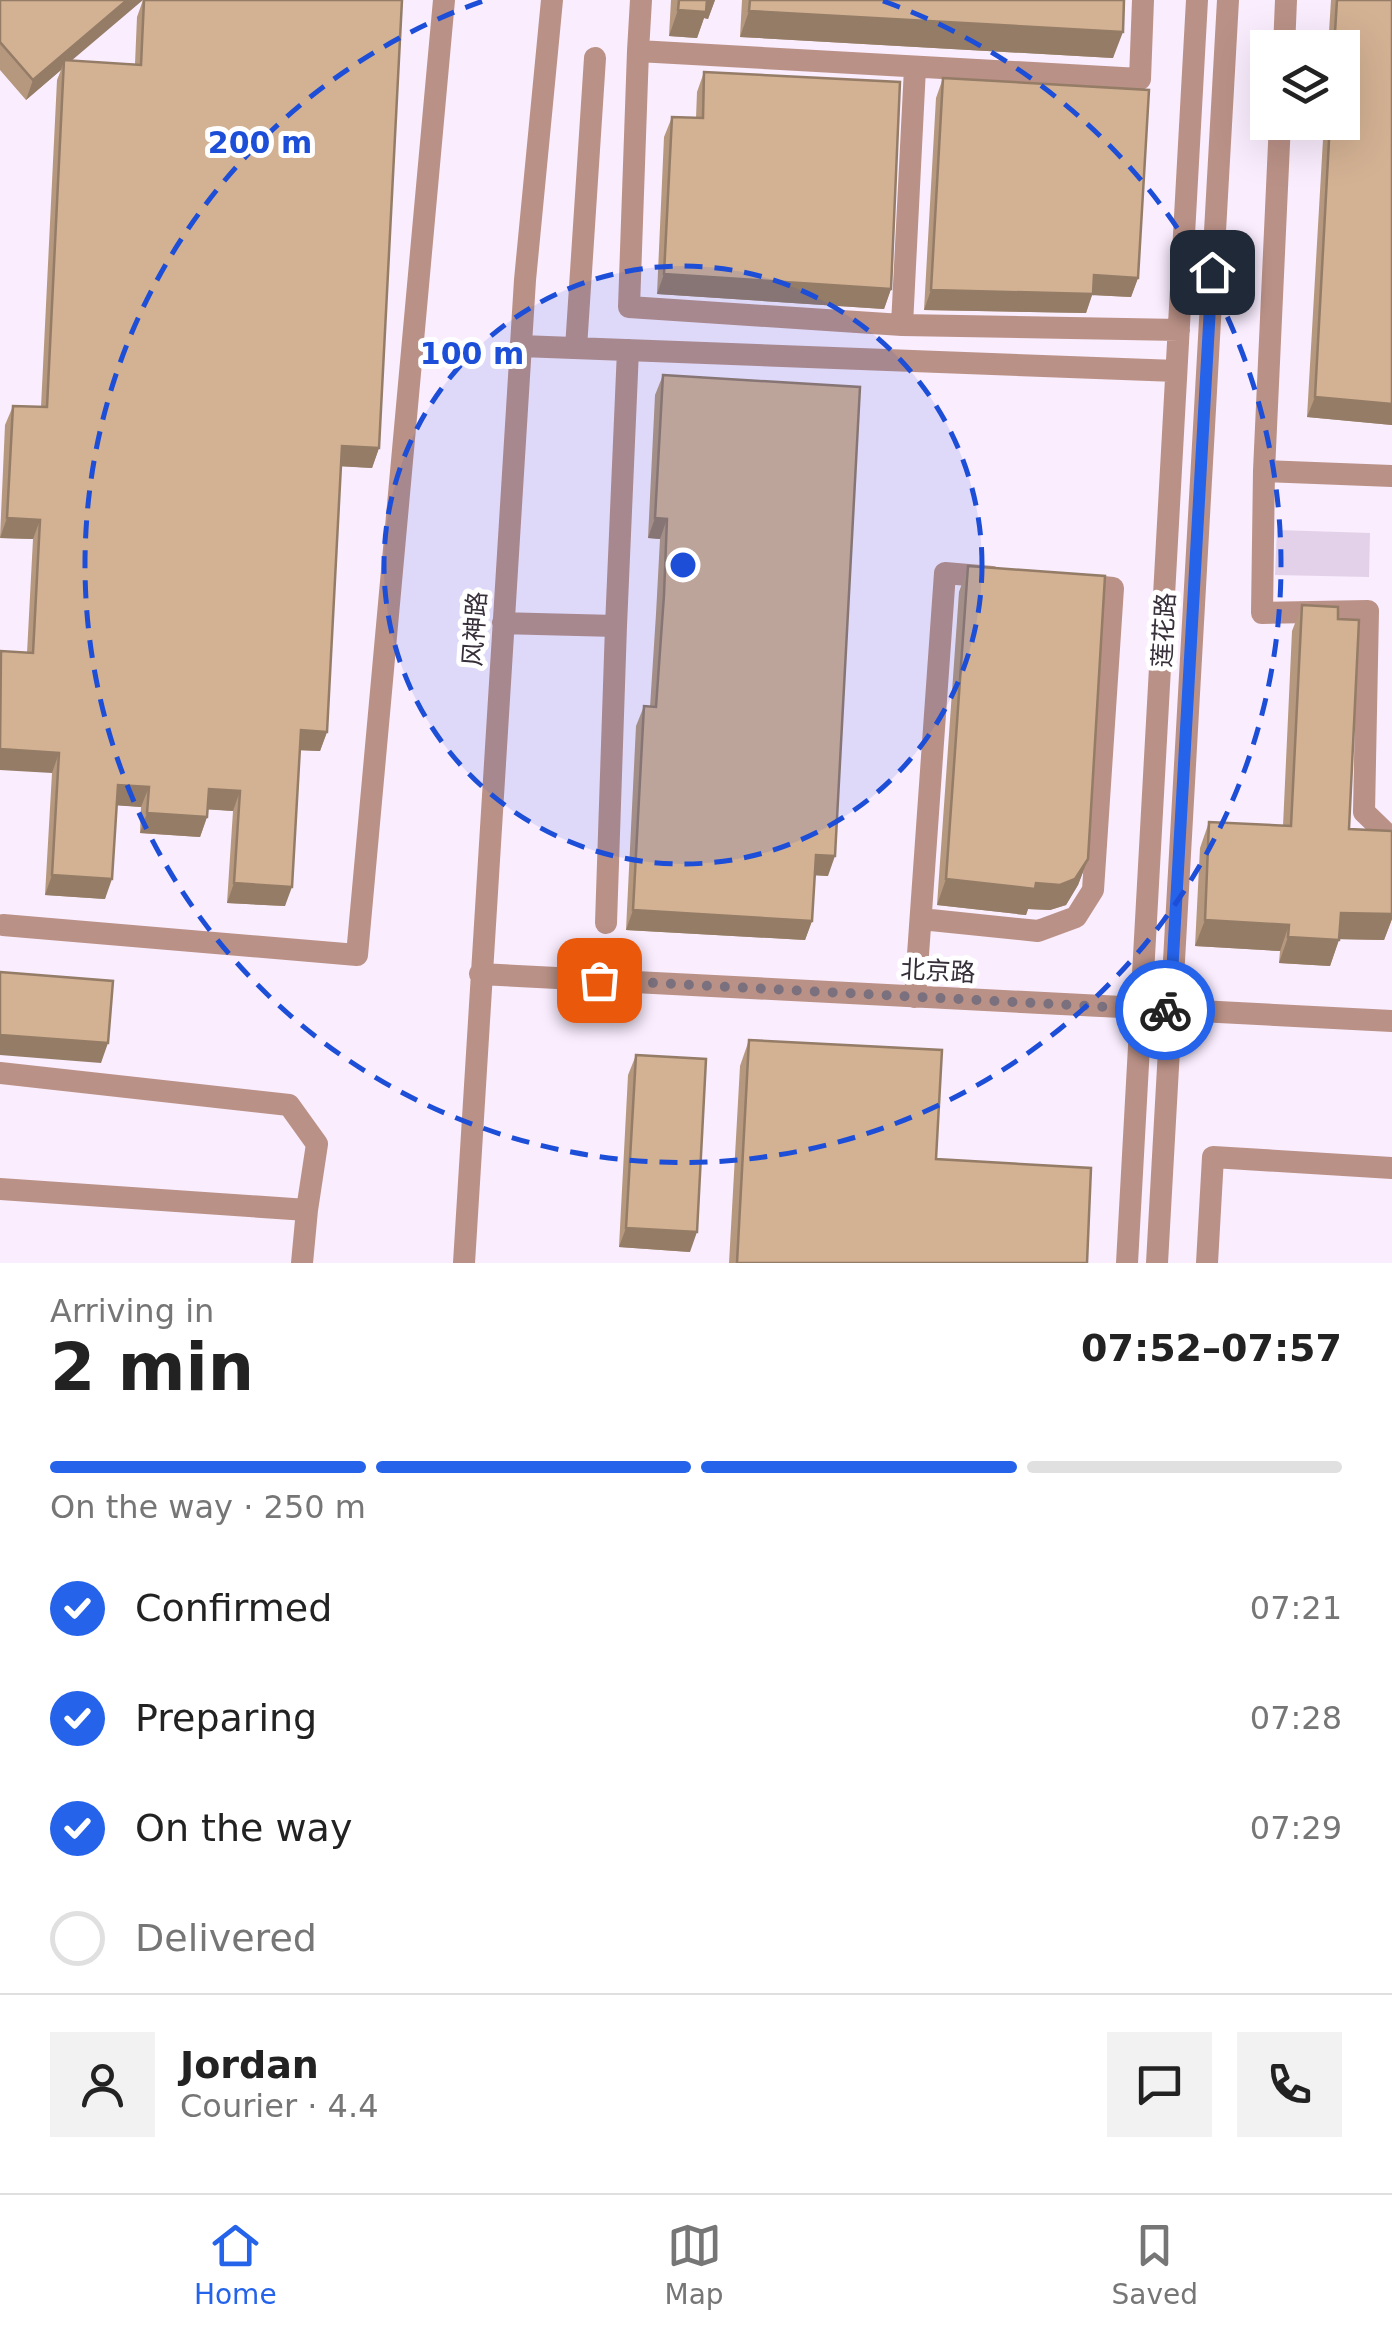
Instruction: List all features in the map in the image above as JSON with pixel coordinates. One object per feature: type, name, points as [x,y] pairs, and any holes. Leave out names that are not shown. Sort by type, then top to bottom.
[{"type":"street","points":[[3,925],[357,955],[444,0]]},
{"type":"street","name":"风神路","points":[[464,1263],[521,346],[552,0]]},
{"type":"street","points":[[641,0],[629,307],[902,326],[1178,330]]},
{"type":"street","points":[[638,51],[1140,79],[1143,0]]},
{"type":"street","name":"莲花路","points":[[1127,1263],[1197,0]]},
{"type":"street","name":"莲花路","points":[[1157,1263],[1228,0]]},
{"type":"street","points":[[1285,30],[1286,0]]},
{"type":"street","points":[[576,348],[594,58]]},
{"type":"street","points":[[902,326],[915,68]]},
{"type":"street","points":[[1279,140],[1264,470],[1262,612],[1368,611],[1364,812],[1392,839]]},
{"type":"street","points":[[521,346],[1176,371]]},
{"type":"street","points":[[606,923],[628,350]]},
{"type":"street","points":[[1264,470],[1392,476]]},
{"type":"street","points":[[916,997],[945,574],[1020,580]]},
{"type":"street","points":[[921,920],[1038,931],[1076,917],[1093,890],[1113,588],[1057,583]]},
{"type":"street","points":[[503,623],[616,626]]},
{"type":"street","name":"北京路","points":[[480,974],[1392,1022]]},
{"type":"street","points":[[0,1073],[288,1105],[318,1144],[306,1210],[302,1263]]},
{"type":"street","points":[[1208,1263],[1213,1157],[1392,1168]]},
{"type":"street","points":[[0,1189],[306,1210]]},
{"type":"shaded area","points":[[1277,530],[1370,533],[1369,577],[1275,575]]},
{"type":"building","points":[[0,0],[127,0],[33,80],[0,42]]},
{"type":"building","points":[[144,0],[402,0],[379,448],[342,446],[327,732],[301,730],[292,887],[234,883],[240,791],[209,789],[207,817],[147,813],[149,787],[118,785],[112,879],[52,875],[59,753],[0,749],[1,651],[33,653],[40,520],[7,518],[13,406],[47,407],[64,60],[141,65]]},
{"type":"building","points":[[679,0],[707,0],[706,12],[678,10]]},
{"type":"building","points":[[750,0],[1124,0],[1123,32],[749,11]]},
{"type":"building","points":[[1337,0],[1392,0],[1392,404],[1315,397],[1329,140],[1360,140],[1360,30],[1335,30]]},
{"type":"building","points":[[704,72],[900,82],[891,289],[664,274],[672,117],[703,118]]},
{"type":"building","points":[[943,78],[1149,90],[1138,278],[1094,275],[1093,294],[931,290]]},
{"type":"building","points":[[663,375],[860,387],[835,856],[816,855],[812,921],[633,910],[644,706],[656,707],[664,595],[667,519],[655,518]]},
{"type":"building","points":[[968,566],[1105,576],[1088,859],[1075,879],[1060,885],[1036,883],[1035,889],[946,879]]},
{"type":"building","points":[[1302,605],[1338,607],[1338,619],[1359,620],[1349,829],[1392,831],[1392,914],[1341,913],[1339,940],[1288,937],[1289,925],[1205,920],[1209,822],[1291,826]]},
{"type":"building","points":[[0,972],[113,981],[108,1043],[0,1035]]},
{"type":"building","points":[[749,1040],[942,1050],[936,1159],[1091,1168],[1087,1263],[737,1263]]},
{"type":"building","points":[[636,1055],[706,1059],[697,1232],[626,1228]]},
{"type":"way so far","points":[[599,980],[1165,1010]]},
{"type":"route","points":[[1165,1010],[1170,1010],[1212,272]]}]
